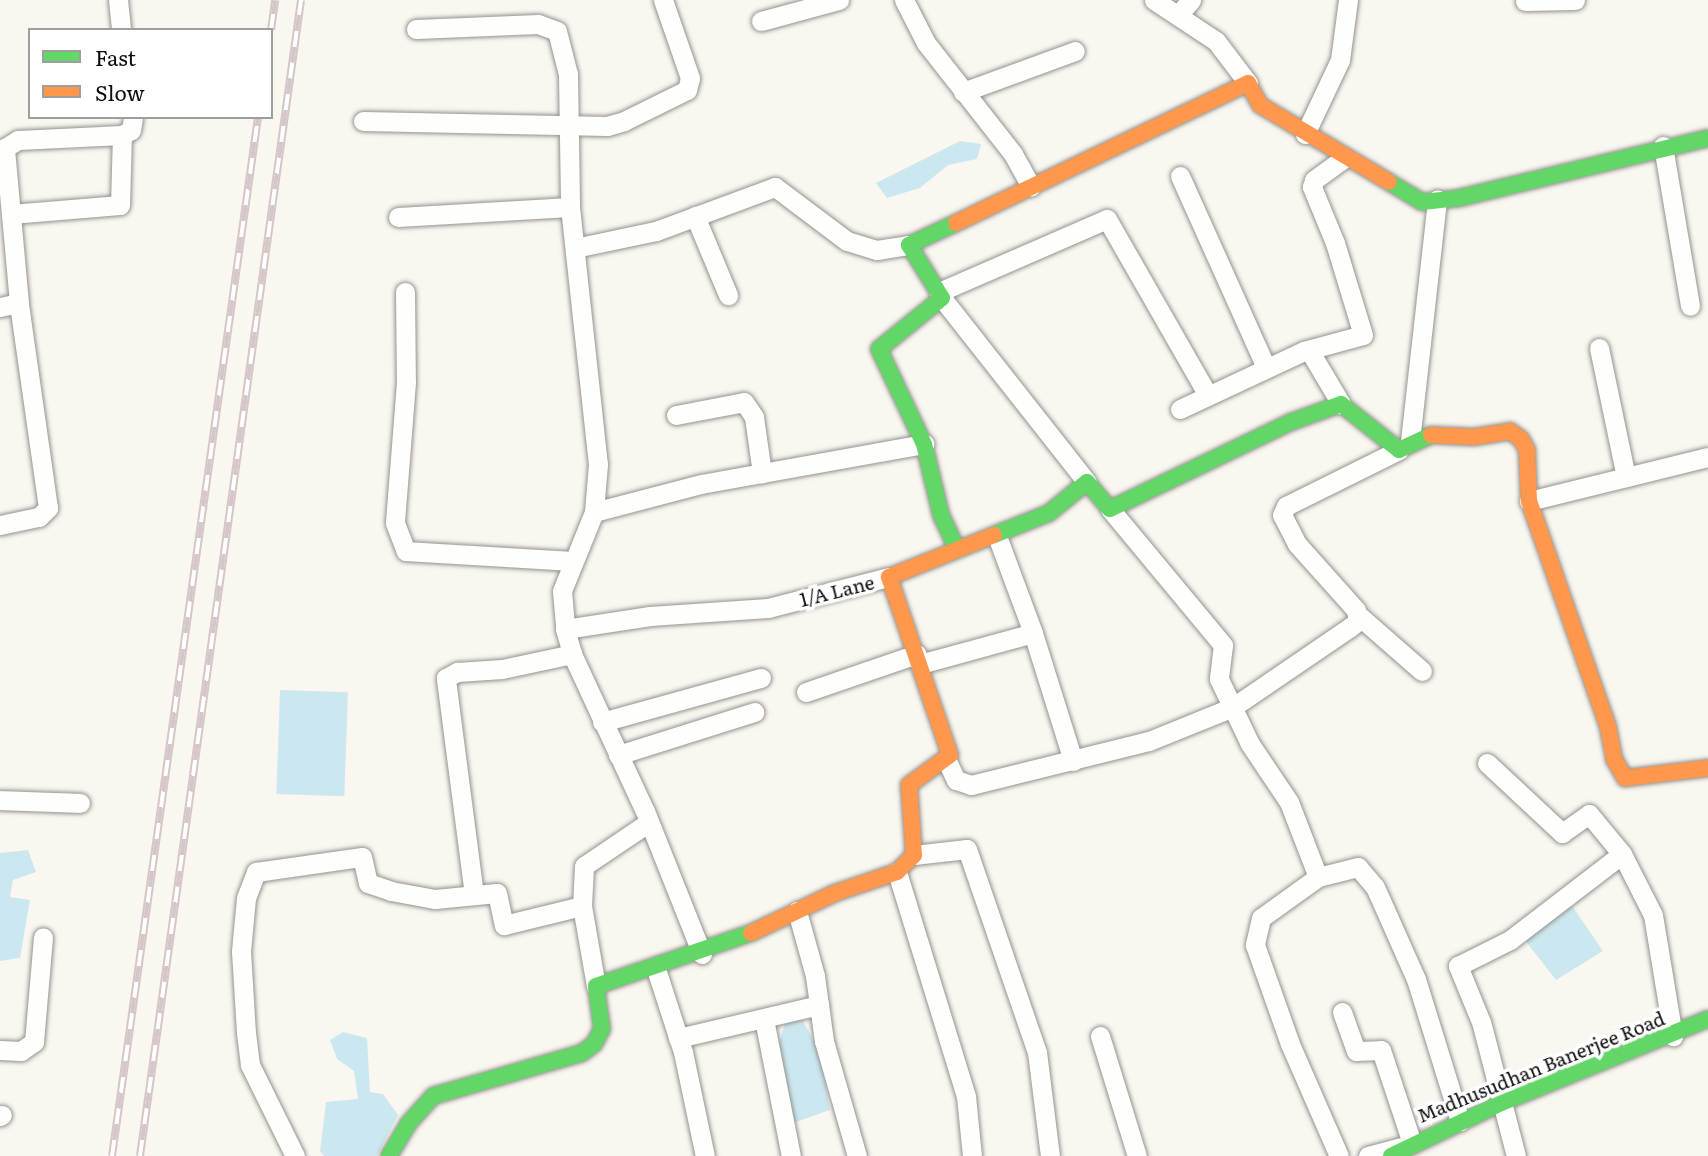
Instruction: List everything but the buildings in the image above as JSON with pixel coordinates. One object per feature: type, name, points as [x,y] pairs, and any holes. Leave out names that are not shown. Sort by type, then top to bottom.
[{"type":"street","points":[[118,0],[121,28]]},
{"type":"street","points":[[363,121],[569,124],[624,121],[687,90],[690,78],[663,0]]},
{"type":"street","points":[[761,21],[839,0]]},
{"type":"street","points":[[1154,0],[1184,7],[1216,41],[1248,83],[1260,105],[1344,158],[1422,202],[1585,169],[1663,146],[1708,138]]},
{"type":"street","points":[[1305,134],[1340,60],[1348,0]]},
{"type":"street","points":[[1525,1],[1575,0]]},
{"type":"street","points":[[910,2],[926,43],[1013,154],[1031,186]]},
{"type":"street","points":[[416,29],[538,24],[557,31],[568,74],[570,207],[598,464],[594,512],[572,561],[562,592],[565,629],[572,654],[649,822],[702,954]]},
{"type":"street","points":[[963,92],[1075,51]]},
{"type":"street","points":[[575,248],[656,231],[775,187],[847,241],[877,250],[909,245],[1248,83]]},
{"type":"street","points":[[0,525],[39,517],[48,508],[9,305],[11,214],[5,156],[9,142],[122,135],[131,130],[132,119]]},
{"type":"street","points":[[11,214],[120,205],[122,135]]},
{"type":"street","points":[[1663,146],[1690,306]]},
{"type":"street","points":[[1180,409],[1266,367],[1364,333],[1312,187],[1314,180],[1344,158]]},
{"type":"street","points":[[1180,176],[1266,367]]},
{"type":"street","points":[[1405,446],[1437,200]]},
{"type":"street","points":[[398,217],[570,207]]},
{"type":"street","points":[[695,216],[728,295]]},
{"type":"street","points":[[957,550],[941,515],[924,444],[879,349],[940,295],[1107,219],[1208,395]]},
{"type":"street","points":[[909,245],[940,295],[1087,482],[1223,645],[1219,679],[1250,744],[1289,802],[1318,877]]},
{"type":"street","points":[[405,292],[406,382],[395,523],[406,551],[572,561]]},
{"type":"street","points":[[1599,348],[1626,477]]},
{"type":"street","points":[[1309,350],[1340,404],[1405,446]]},
{"type":"street","points":[[676,415],[744,401],[754,417],[762,473]]},
{"type":"street","points":[[1110,509],[1291,422],[1340,404]]},
{"type":"street","points":[[1422,671],[1359,615],[1297,544],[1282,515],[1286,506],[1430,435],[1474,437],[1510,431],[1527,450],[1529,501],[1576,646],[1608,727],[1614,759],[1625,778],[1708,768]]},
{"type":"street","points":[[594,512],[762,473],[924,444]]},
{"type":"street","points":[[1529,501],[1708,457]]},
{"type":"street","name":"1/A Lane","points":[[565,629],[650,616],[768,608],[889,578],[1049,513],[1087,482]]},
{"type":"street","points":[[996,536],[1034,633],[1073,761]]},
{"type":"street","points":[[889,578],[947,745],[947,761],[956,780],[964,785],[1149,741],[1233,707],[1349,628],[1359,615]]},
{"type":"street","points":[[806,692],[918,659],[1034,633]]},
{"type":"street","points":[[474,895],[446,678],[448,674],[572,654]]},
{"type":"street","points":[[602,722],[761,678]]},
{"type":"street","points":[[618,755],[754,712]]},
{"type":"street","points":[[914,855],[909,785],[927,769],[947,761]]},
{"type":"street","points":[[1487,763],[1562,833],[1589,814],[1622,854],[1654,915],[1673,1036]]},
{"type":"street","points":[[0,800],[80,803]]},
{"type":"street","points":[[389,1156],[408,1124],[433,1096],[582,1053],[600,1038],[596,986],[582,906],[584,866],[649,822]]},
{"type":"street","points":[[596,986],[702,954],[797,911],[897,872],[914,855],[967,849],[1037,1052],[1050,1156]]},
{"type":"street","points":[[1516,1156],[1481,1023],[1458,966],[1510,940],[1622,854]]},
{"type":"street","points":[[295,1156],[249,1054],[241,951],[246,898],[256,872],[362,857],[368,883],[391,891],[435,899],[497,893],[504,925],[582,906]]},
{"type":"street","points":[[1339,1156],[1290,1044],[1255,945],[1261,918],[1318,877],[1358,867],[1375,887],[1416,979],[1460,1121]]},
{"type":"street","points":[[897,872],[966,1096],[972,1156]]},
{"type":"street","points":[[797,911],[820,1005],[824,1041],[857,1156]]},
{"type":"street","points":[[0,1050],[21,1051],[34,1042],[43,937]]},
{"type":"street","points":[[656,969],[678,1038],[702,1155]]},
{"type":"street","points":[[1705,1021],[1708,1003]]},
{"type":"street","points":[[678,1038],[820,1005]]},
{"type":"street","points":[[1342,1012],[1354,1049],[1381,1050],[1403,1148],[1368,1156]]},
{"type":"street","points":[[764,1019],[791,1156]]},
{"type":"street","name":"Madhusudhan Banerjee Road","points":[[1403,1148],[1501,1103],[1705,1021]]},
{"type":"street","points":[[1100,1036],[1137,1156]]},
{"type":"water","points":[[960,141],[981,144],[977,159],[948,165],[920,188],[887,198],[876,183]]},
{"type":"water","points":[[280,690],[348,692],[344,796],[276,794]]},
{"type":"water","points":[[28,850],[36,872],[13,880],[10,897],[30,900],[20,958],[0,961],[0,853]]},
{"type":"water","points":[[1566,897],[1603,951],[1556,980],[1520,934]]},
{"type":"water","points":[[801,1018],[819,1049],[830,1110],[793,1123],[778,1048],[785,1023]]},
{"type":"water","points":[[343,1032],[367,1038],[370,1092],[383,1094],[398,1115],[377,1156],[324,1156],[320,1151],[326,1102],[358,1099],[354,1071],[337,1059],[330,1040]]},
{"type":"railway","points":[[271,28],[275,0]]},
{"type":"railway","points":[[140,1156],[301,0]]},
{"type":"railway","points":[[112,1156],[258,119]]},
{"type":"traffic: fast","points":[[1389,182],[1422,202],[1459,198],[1708,138]]},
{"type":"traffic: fast","points":[[956,223],[909,245],[942,298],[879,349],[924,444],[941,515],[957,550]]},
{"type":"traffic: fast","points":[[994,535],[1049,513],[1087,482],[1110,509],[1291,422],[1341,404],[1399,450],[1431,435]]},
{"type":"traffic: fast","points":[[389,1156],[408,1124],[433,1096],[582,1053],[594,1044],[602,1029],[596,986],[751,933]]},
{"type":"traffic: fast","points":[[1391,1156],[1501,1103],[1708,1019]]},
{"type":"traffic: slow","points":[[956,223],[1248,83],[1260,105],[1389,182]]},
{"type":"traffic: slow","points":[[1431,435],[1474,437],[1510,431],[1521,439],[1527,450],[1529,501],[1608,727],[1614,759],[1625,778],[1708,768]]},
{"type":"traffic: slow","points":[[751,933],[835,893],[897,872],[914,855],[909,785],[950,755],[889,577],[994,535]]}]
